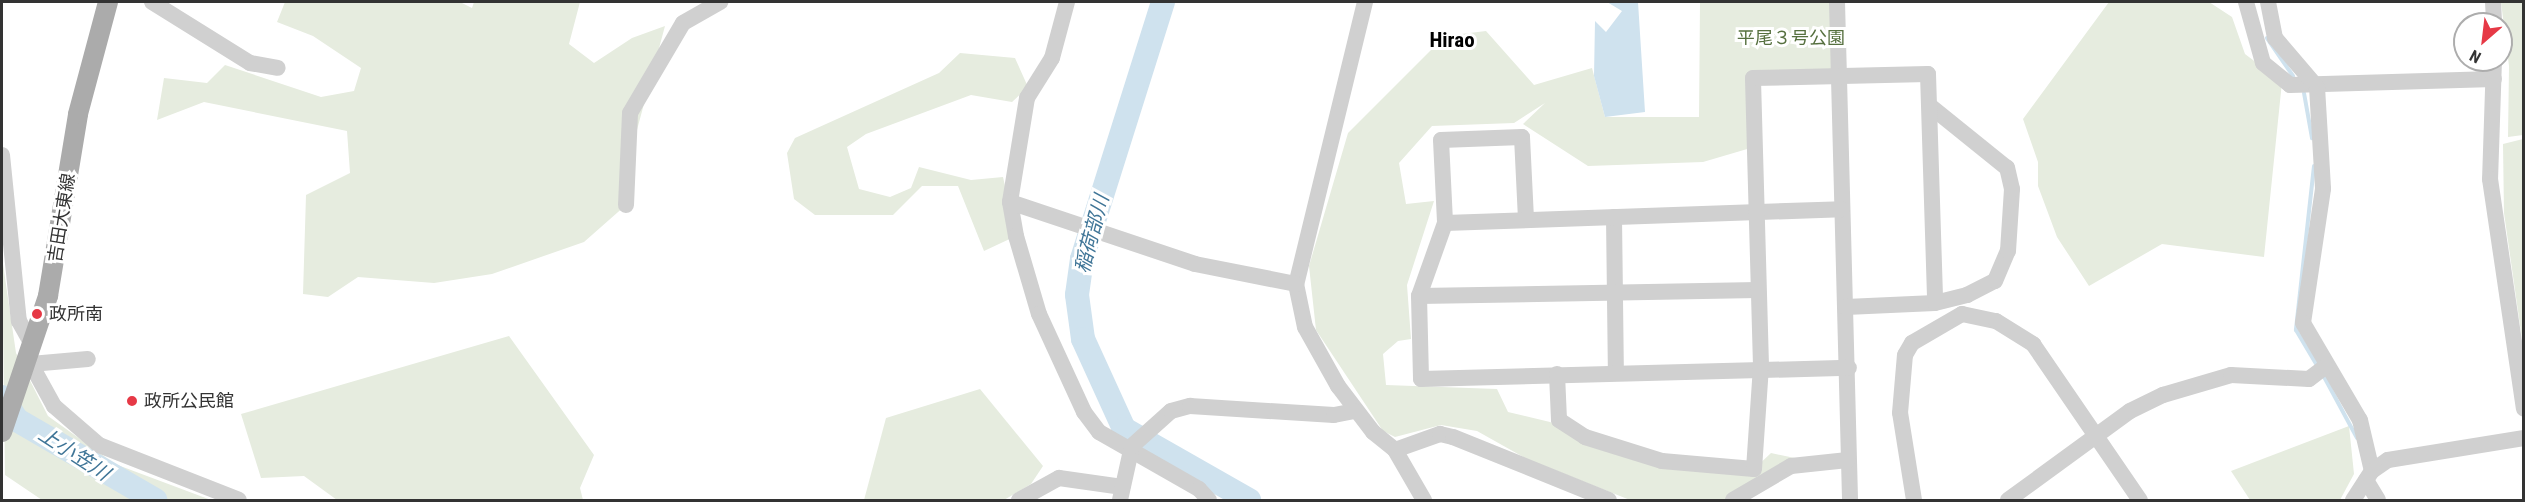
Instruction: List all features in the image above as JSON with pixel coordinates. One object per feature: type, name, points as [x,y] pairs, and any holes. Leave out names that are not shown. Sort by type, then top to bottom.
[{"type":"main road","name":"吉田大東線","points":[[2,432],[50,289],[78,114],[108,2]]},
{"type":"street","points":[[152,2],[249,63],[278,68]]},
{"type":"street","points":[[626,205],[630,113],[683,23],[720,2]]},
{"type":"street","points":[[1067,2],[1052,58],[1027,98],[1010,202],[1039,314],[1084,412],[1099,432],[1134,444],[1189,482],[1209,501]]},
{"type":"street","points":[[1365,2],[1296,284],[1305,327],[1355,411],[1395,450],[1424,501]]},
{"type":"street","points":[[1837,2],[1849,368],[1850,501]]},
{"type":"street","points":[[2246,2],[2263,63],[2290,85],[2317,87],[2494,78]]},
{"type":"street","points":[[2268,2],[2275,38],[2317,87],[2323,189],[2303,323],[2319,371],[2360,420],[2369,475],[2378,501]]},
{"type":"street","points":[[2494,72],[2490,179],[2523,408]]},
{"type":"street","points":[[1557,374],[1559,420],[1585,437],[1662,461],[1754,469],[1761,366],[1753,78],[1928,74],[1935,303]]},
{"type":"street","points":[[1846,307],[1935,303],[1995,281],[2008,251],[2012,189],[2003,163],[1929,105]]},
{"type":"street","points":[[1526,219],[1522,137],[1441,140],[1444,223],[1419,296],[1421,379],[1761,366],[1849,368]]},
{"type":"street","points":[[2,155],[19,321],[28,358],[54,406],[99,445],[239,501]]},
{"type":"street","points":[[1010,202],[1185,261],[1296,284]]},
{"type":"street","points":[[1444,223],[1842,209]]},
{"type":"street","points":[[1614,217],[1616,372]]},
{"type":"street","points":[[1419,296],[1758,290]]},
{"type":"street","points":[[1914,501],[1900,413],[1905,355],[1912,343],[1962,314],[1996,321],[2033,344],[2140,501]]},
{"type":"street","points":[[28,358],[88,358]]},
{"type":"street","points":[[2008,501],[2130,411],[2203,381],[2258,373],[2319,371]]},
{"type":"street","points":[[1019,501],[1059,478],[1121,494],[1134,444],[1171,411],[1190,406],[1334,415],[1355,411]]},
{"type":"street","points":[[1395,450],[1440,434],[1454,437],[1609,501]]},
{"type":"street","points":[[2353,501],[2369,475],[2388,460],[2523,438]]},
{"type":"street","points":[[1733,501],[1791,466],[1848,460]]},
{"type":"green space","points":[[285,2],[460,2],[472,8],[474,2],[580,2],[569,44],[594,63],[632,38],[665,26],[624,178],[626,205],[584,242],[492,274],[434,283],[358,277],[328,297],[303,294],[306,195],[350,173],[347,131],[204,102],[157,120],[164,78],[207,83],[225,65],[321,97],[354,91],[361,68],[313,36],[277,22]]},
{"type":"green space","name":"平尾３号公園","points":[[1700,2],[1837,2],[1840,77],[1747,75],[1754,147],[1703,162],[1588,166],[1523,124],[1545,103],[1514,123],[1432,126],[1399,163],[1406,204],[1434,201],[1407,285],[1411,339],[1398,341],[1383,354],[1386,385],[1497,389],[1508,412],[1550,422],[1575,436],[1714,469],[1754,469],[1771,453],[1814,462],[1743,500],[1630,500],[1527,459],[1477,431],[1441,425],[1395,437],[1383,431],[1316,330],[1309,266],[1348,133],[1445,36],[1486,31],[1534,85],[1592,68],[1605,117],[1699,117]]},
{"type":"green space","points":[[2109,2],[2209,2],[2232,17],[2245,54],[2282,82],[2264,257],[2162,244],[2089,286],[2057,237],[2038,186],[2038,162],[2023,119]]},
{"type":"green space","points":[[2501,2],[2523,2],[2523,135],[2508,137],[2509,72],[2513,72],[2513,12],[2502,12]]},
{"type":"green space","points":[[960,53],[1015,58],[1028,87],[1012,102],[971,95],[866,134],[847,147],[859,189],[890,197],[911,188],[919,167],[971,180],[1003,177],[1016,236],[984,251],[958,186],[922,186],[893,215],[815,215],[794,199],[787,153],[795,138],[939,73]]},
{"type":"green space","points":[[2524,139],[2523,346],[2504,213],[2503,144]]},
{"type":"green space","points":[[2,257],[16,353],[48,416],[115,464],[211,500],[42,500],[5,475]]},
{"type":"green space","points":[[509,336],[594,455],[580,488],[583,500],[337,500],[304,476],[261,478],[241,414]]},
{"type":"green space","points":[[980,389],[1043,466],[1031,484],[1004,500],[864,500],[886,418]]},
{"type":"green space","points":[[2349,426],[2354,474],[2340,500],[2250,500],[2231,471]]},
{"type":"water","points":[[1607,2],[1638,2],[1645,112],[1605,117],[1594,76],[1595,21],[1606,32],[1622,11]]},
{"type":"waterway","name":"稲荷部川","points":[[1163,2],[1082,259],[1077,295],[1083,339],[1124,429],[1249,500]]},
{"type":"waterway","points":[[2267,38],[2293,76]]},
{"type":"waterway","points":[[2304,93],[2312,138]]},
{"type":"waterway","points":[[2314,166],[2296,330],[2318,367]]},
{"type":"waterway","points":[[2322,373],[2357,438]]},
{"type":"waterway","name":"上小笠川","points":[[2,397],[17,420],[155,500]]},
{"type":"place","name":"政所南","points":[[37,314]]},
{"type":"place","name":"政所公民館","points":[[132,401]]},
{"type":"district","name":"Hirao","points":[[1452,40]]}]
